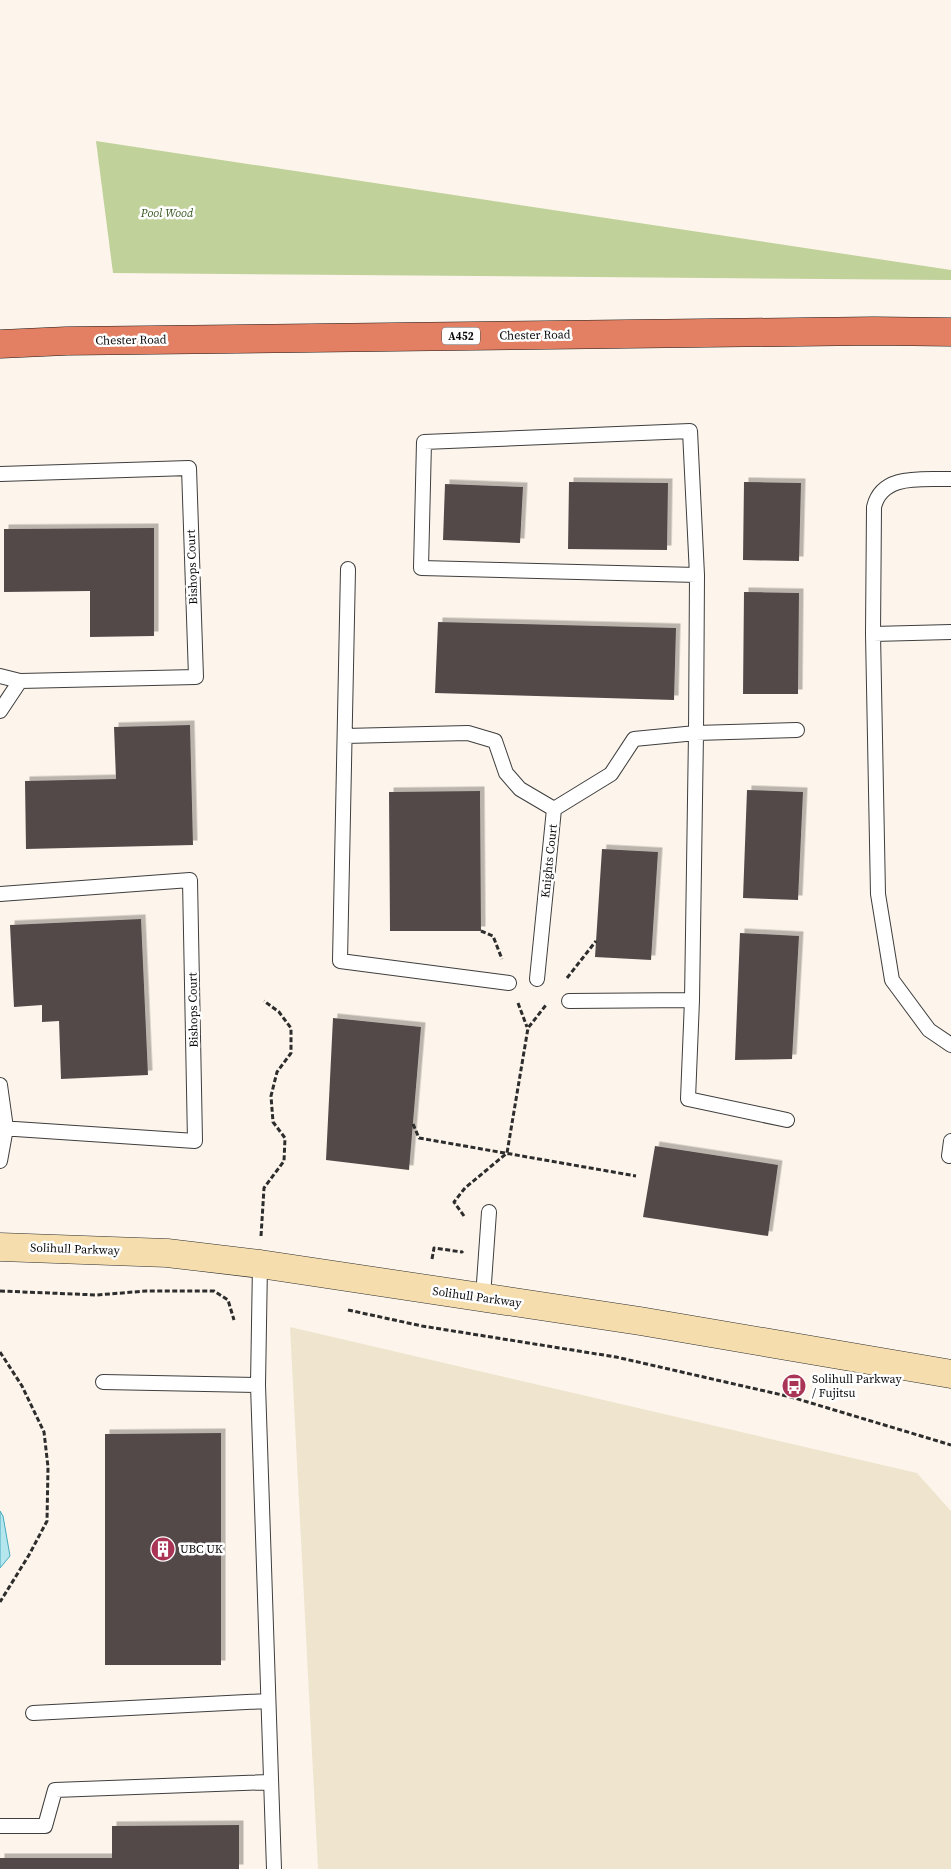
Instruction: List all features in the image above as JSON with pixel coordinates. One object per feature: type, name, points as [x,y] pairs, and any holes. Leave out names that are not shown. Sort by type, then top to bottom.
[{"type":"highway","name":"Chester Road","points":[[0,344],[66,341],[874,331],[951,332]]},
{"type":"street","name":"Solihull Parkway","points":[[0,1247],[167,1253],[260,1264],[640,1321],[951,1374]]},
{"type":"lane","points":[[697,576],[421,568],[424,442],[690,431],[697,576],[692,1000],[688,1099],[787,1120]]},
{"type":"lane","name":"Bishops Court","points":[[0,474],[188,468],[196,677],[20,681],[0,676]]},
{"type":"lane","points":[[951,479],[899,481],[887,486],[876,497],[874,507],[873,634],[878,894],[892,980],[929,1030],[951,1045]]},
{"type":"lane","points":[[348,569],[340,961],[509,983]]},
{"type":"lane","points":[[873,634],[951,632]]},
{"type":"lane","points":[[0,711],[20,681]]},
{"type":"lane","points":[[554,809],[611,774],[634,739],[696,733],[797,730]]},
{"type":"lane","name":"Knights Court","points":[[345,736],[468,733],[495,741],[506,773],[515,784],[520,789],[554,809],[537,979]]},
{"type":"lane","name":"Bishops Court","points":[[0,894],[190,880],[195,1141],[3,1128]]},
{"type":"lane","points":[[569,1001],[692,1000]]},
{"type":"lane","points":[[0,1085],[3,1128],[0,1161]]},
{"type":"lane","points":[[950,1156],[951,1141]]},
{"type":"lane","points":[[483,1297],[489,1212]]},
{"type":"lane","points":[[260,1264],[258,1385],[274,1869]]},
{"type":"lane","points":[[103,1382],[258,1385]]},
{"type":"lane","points":[[33,1713],[268,1701]]},
{"type":"lane","points":[[0,1826],[45,1826],[55,1790],[271,1782]]},
{"type":"path","points":[[564,982],[596,941]]},
{"type":"path","points":[[260,1264],[264,1188],[284,1161],[285,1138],[273,1122],[271,1096],[277,1072],[291,1053],[291,1028],[279,1012],[264,1001]]},
{"type":"path","points":[[469,1223],[454,1202],[465,1188],[506,1153],[528,1028],[548,1002]]},
{"type":"path","points":[[413,1124],[419,1138],[636,1176]]},
{"type":"path","points":[[422,1326],[434,1248],[462,1252],[466,1245]]},
{"type":"path","points":[[0,1291],[97,1295],[146,1291],[214,1291],[228,1300],[234,1318],[236,1340],[258,1341]]},
{"type":"path","points":[[340,1308],[422,1326],[616,1357],[791,1397],[951,1445]]},
{"type":"path","points":[[0,1352],[22,1386],[44,1432],[48,1467],[47,1521],[0,1602]]},
{"type":"shaded area","points":[[290,1327],[917,1473],[951,1511],[951,1869],[318,1869]]},
{"type":"green space","name":"Pool Wood","points":[[96,141],[951,270],[951,280],[113,273]]},
{"type":"water","points":[[0,1511],[3,1516],[10,1556],[0,1568]]},
{"type":"building","points":[[569,482],[668,483],[667,550],[568,549]]},
{"type":"building","points":[[744,482],[801,483],[799,561],[743,560]]},
{"type":"building","points":[[445,484],[523,487],[520,543],[443,540]]},
{"type":"building","points":[[154,528],[154,636],[90,637],[90,591],[4,592],[4,529]]},
{"type":"building","points":[[744,592],[799,593],[798,694],[743,694]]},
{"type":"building","points":[[438,622],[676,628],[674,700],[435,693]]},
{"type":"building","points":[[190,725],[193,845],[26,849],[25,781],[116,779],[114,727]]},
{"type":"building","points":[[747,790],[803,792],[798,900],[743,898]]},
{"type":"building","points":[[480,791],[481,931],[390,931],[389,792]]},
{"type":"building","points":[[602,849],[658,852],[651,960],[595,957]]},
{"type":"building","points":[[141,919],[148,1075],[61,1079],[59,1021],[42,1022],[42,1005],[14,1007],[10,925]]},
{"type":"building","points":[[740,933],[799,936],[792,1059],[735,1060]]},
{"type":"building","points":[[333,1018],[421,1027],[409,1170],[326,1160]]},
{"type":"building","points":[[655,1146],[778,1165],[768,1236],[643,1217]]},
{"type":"building","name":"UBC UK","points":[[221,1433],[221,1665],[105,1665],[105,1434]]},
{"type":"building","points":[[239,1825],[239,1869],[0,1869],[0,1858],[112,1858],[112,1826]]},
{"type":"place","name":"Solihull Parkway / Fujitsu","points":[[794,1386]]},
{"type":"place","name":"UBC UK","points":[[163,1549]]}]
